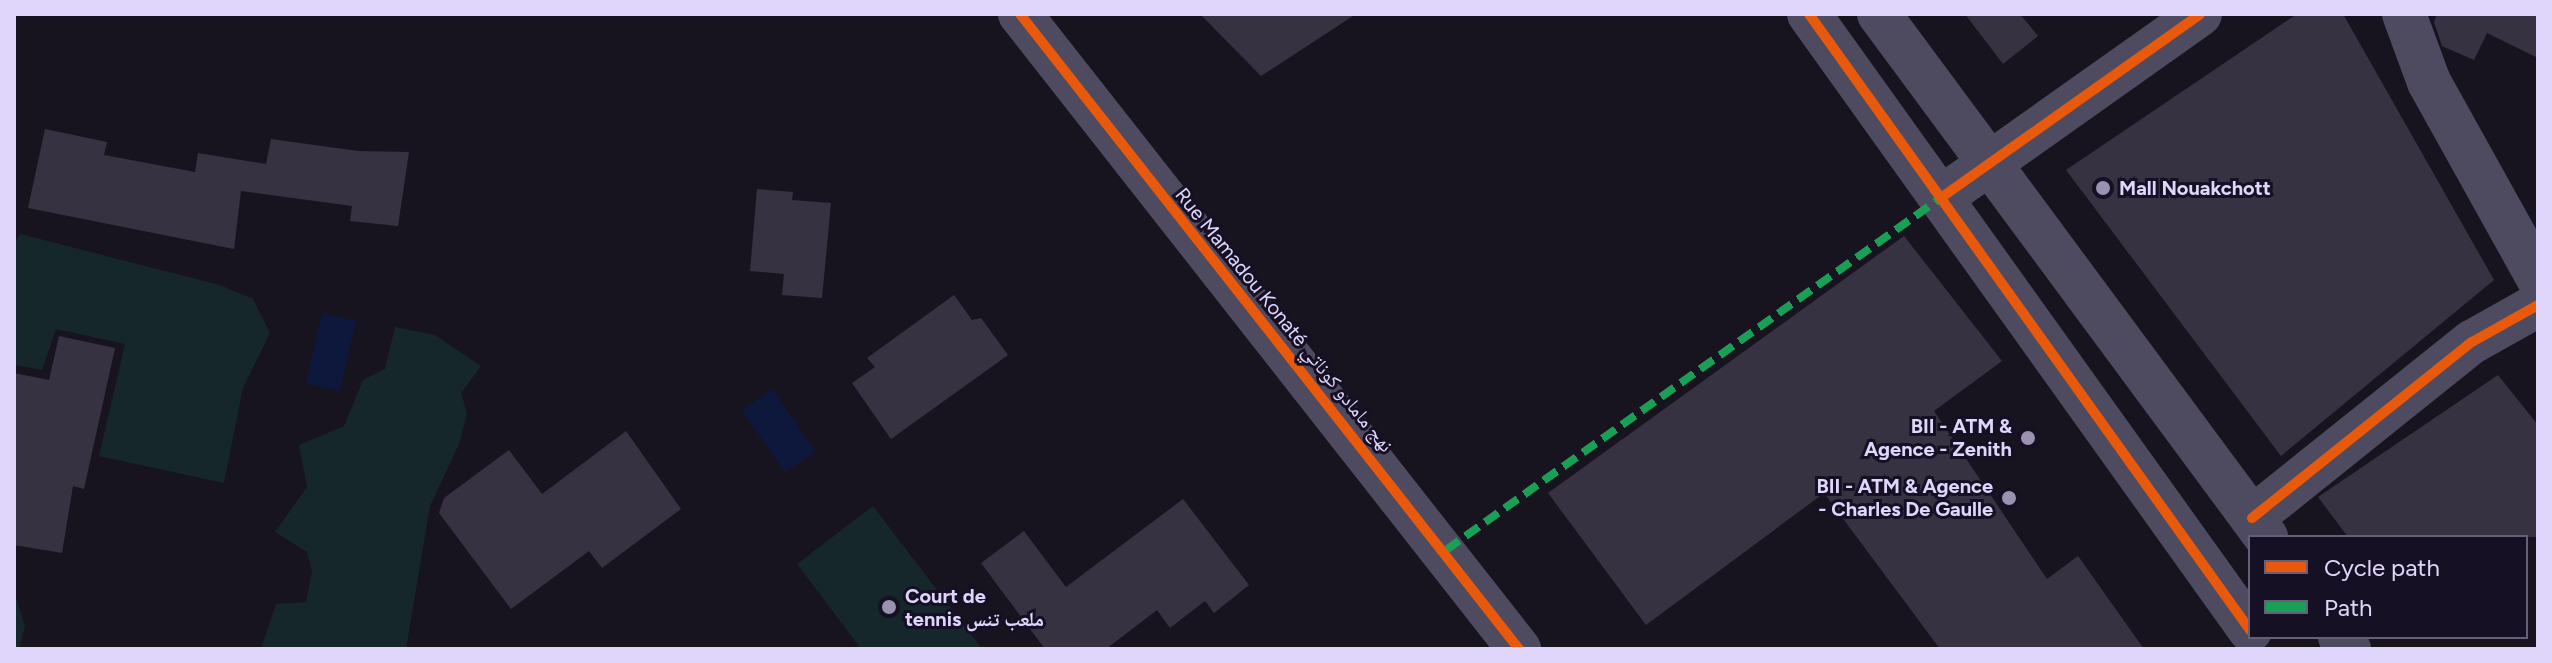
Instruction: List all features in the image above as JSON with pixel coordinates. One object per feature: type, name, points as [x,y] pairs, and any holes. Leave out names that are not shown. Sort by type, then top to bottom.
[{"type":"street","name":"Rue Mamadou Konaté نهج مامادو كوناتي","points":[[1020,14],[1519,649]]},
{"type":"street","points":[[1809,14],[2248,627]]},
{"type":"street","points":[[1879,14],[2259,528],[2472,342],[2538,305]]},
{"type":"street","points":[[1942,197],[2200,14]]},
{"type":"street","points":[[2404,14],[2429,82],[2538,278]]},
{"type":"shaded area","points":[[20,234],[220,285],[253,299],[270,333],[243,388],[224,483],[99,456],[125,344],[56,329],[42,370],[14,365],[14,245]]},
{"type":"shaded area","points":[[395,327],[435,335],[481,366],[461,393],[467,413],[459,444],[430,506],[406,649],[261,649],[276,604],[306,602],[312,571],[307,552],[275,532],[307,487],[299,445],[344,426],[363,380],[385,369]]},
{"type":"shaded area","name":"Court de tennis ملعب تنس","points":[[873,506],[982,649],[861,649],[797,564]]},
{"type":"shaded area","points":[[14,592],[25,626],[19,649],[14,649]]},
{"type":"water","points":[[322,313],[356,321],[340,391],[306,383]]},
{"type":"water","points":[[772,389],[816,451],[785,472],[742,410]]},
{"type":"building","points":[[1200,14],[1356,14],[1261,76]]},
{"type":"building","points":[[1965,14],[2020,14],[2038,36],[2003,64]]},
{"type":"building","points":[[2297,14],[2343,14],[2494,280],[2281,456],[2066,170]]},
{"type":"building","points":[[2437,14],[2538,14],[2538,58],[2487,33],[2474,60],[2442,46],[2434,22]]},
{"type":"building","points":[[45,129],[107,142],[104,155],[195,172],[198,153],[266,164],[271,139],[358,151],[409,152],[398,226],[350,221],[352,206],[241,191],[234,249],[28,208]]},
{"type":"building","points":[[757,189],[793,192],[792,200],[831,203],[822,298],[782,295],[784,274],[750,271]]},
{"type":"building","points":[[1904,236],[2002,361],[1934,411],[2047,579],[2078,556],[2144,649],[1940,649],[1824,493],[1646,625],[1548,493]]},
{"type":"building","points":[[954,295],[972,320],[981,318],[1008,355],[891,439],[852,383],[875,367],[867,358]]},
{"type":"building","points":[[59,336],[115,348],[84,489],[73,486],[62,553],[14,545],[14,373],[49,380]]},
{"type":"building","points":[[2498,375],[2538,425],[2538,537],[2346,535],[2318,497]]},
{"type":"building","points":[[626,431],[681,509],[602,568],[589,551],[511,609],[439,513],[444,498],[509,450],[542,494]]},
{"type":"building","points":[[1183,499],[1249,585],[1214,613],[1205,601],[1170,628],[1157,610],[1106,649],[1045,649],[981,563],[1024,531],[1066,587]]},
{"type":"marked path","points":[[1446,550],[1942,197]]},
{"type":"cycle path","points":[[1020,14],[1519,649]]},
{"type":"cycle path","points":[[1809,14],[2248,627]]},
{"type":"cycle path","points":[[1942,197],[2200,14]]},
{"type":"cycle path","points":[[2252,518],[2472,342],[2538,305]]},
{"type":"place","name":"Mall Nouakchott","points":[[2103,188]]},
{"type":"place","name":"BII - ATM & Agence - Zenith","points":[[2028,438]]},
{"type":"place","name":"BII - ATM & Agence - Charles De Gaulle","points":[[2009,498]]},
{"type":"place","name":"Court de tennis ملعب تنس","points":[[889,607]]}]
